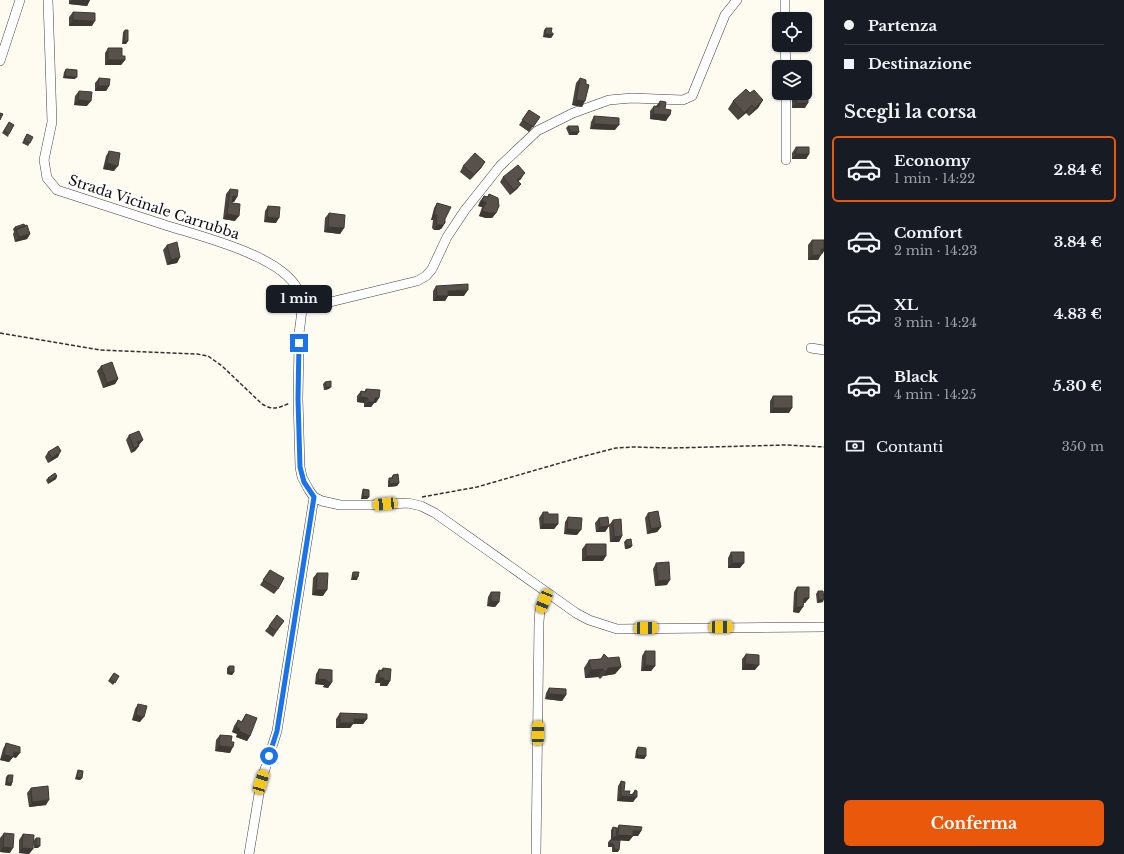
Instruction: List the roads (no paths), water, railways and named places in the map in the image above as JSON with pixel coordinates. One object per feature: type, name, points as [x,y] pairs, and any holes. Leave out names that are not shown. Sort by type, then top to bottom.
[{"type":"street","points":[[0,61],[20,0]]},
{"type":"street","name":"Strada Vicinale Carrubba","points":[[48,0],[52,122],[44,160],[47,178],[57,190],[239,248],[270,264],[288,276],[297,287],[300,294]]},
{"type":"street","points":[[300,294],[322,304],[417,281],[426,276],[432,269],[447,237],[465,210],[500,166],[537,131],[573,113],[609,100],[632,98],[683,100],[692,96],[725,15],[737,0]]},
{"type":"street","points":[[785,0],[785,12]]},
{"type":"street","points":[[786,100],[786,160]]},
{"type":"street","points":[[299,333],[302,309],[300,294]]},
{"type":"street","points":[[299,343],[298,399],[300,467],[304,482],[314,497],[322,501],[340,505],[408,503],[421,506],[436,513],[576,613],[589,620],[617,629],[824,627]]},
{"type":"street","points":[[811,348],[824,350]]},
{"type":"street","points":[[249,854],[261,782],[277,731],[314,497]]},
{"type":"street","points":[[536,854],[539,622],[540,609],[547,593]]}]
